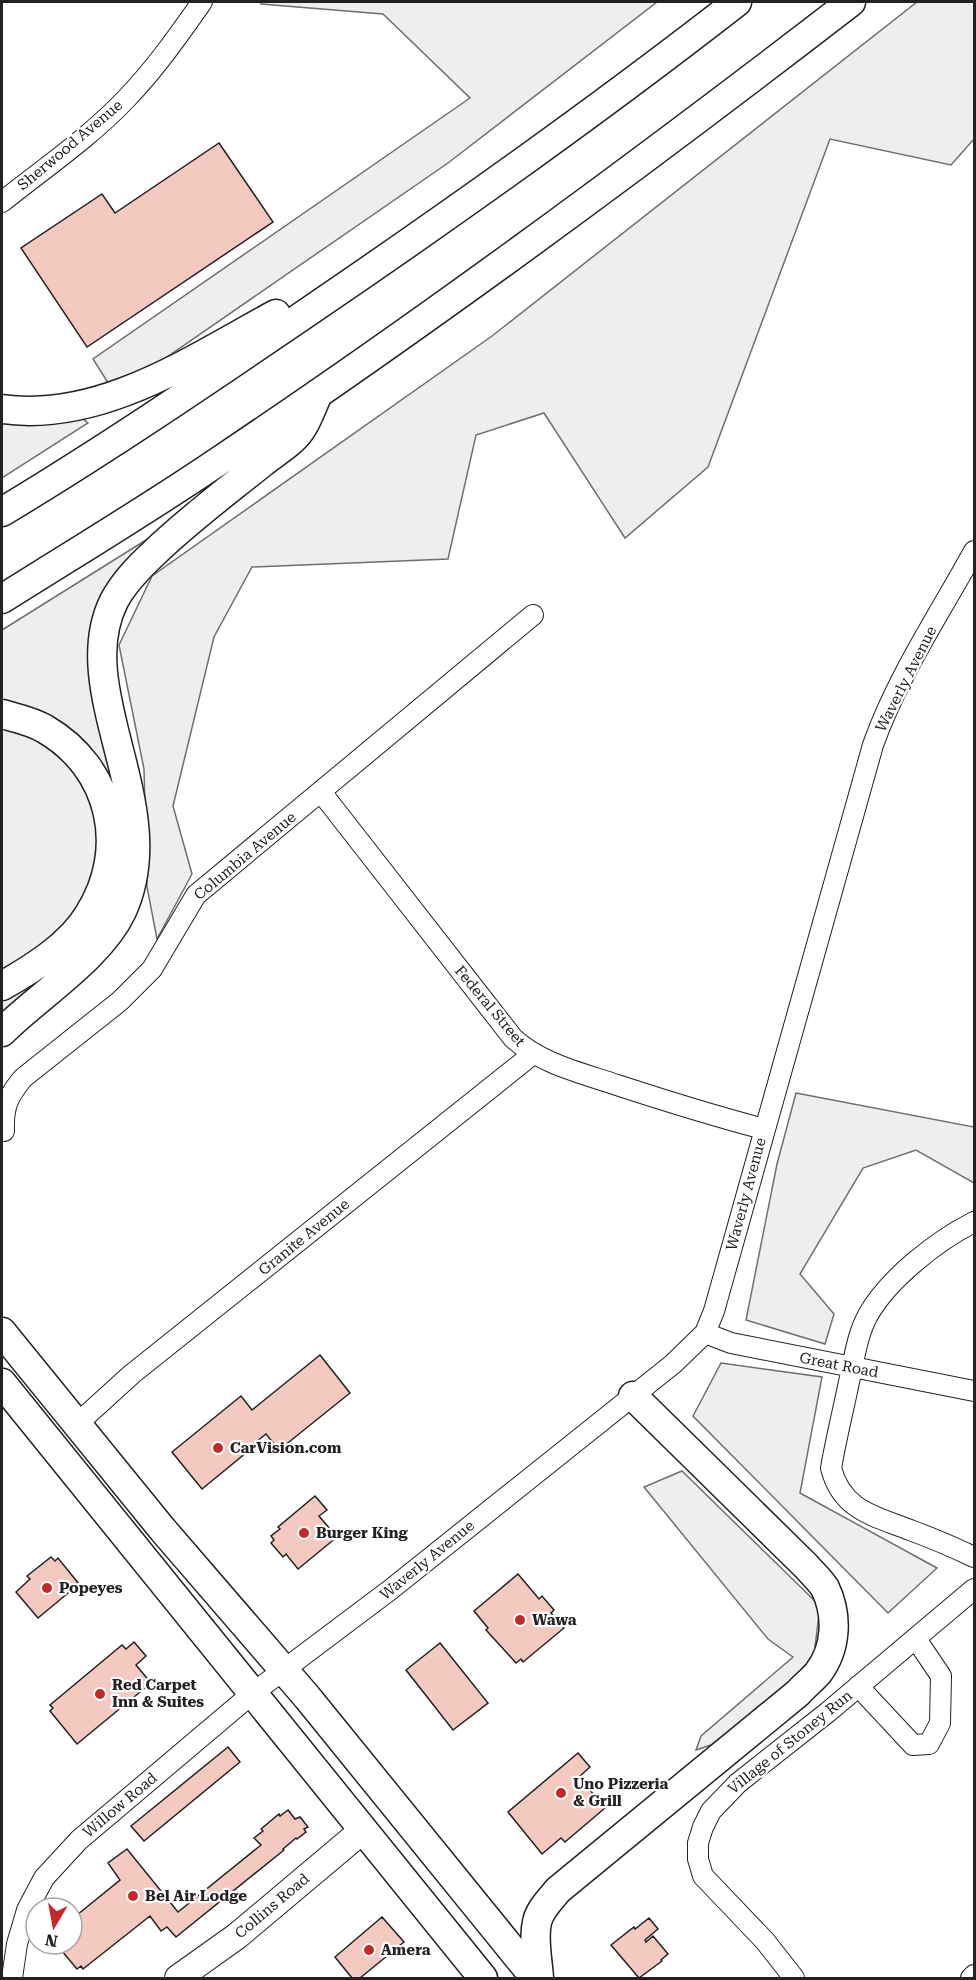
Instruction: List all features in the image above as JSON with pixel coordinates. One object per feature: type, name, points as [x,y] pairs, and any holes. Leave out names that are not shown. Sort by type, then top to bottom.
[{"type":"highway","points":[[2,512],[172,404],[415,239],[629,85],[737,2]]},
{"type":"highway","points":[[2,599],[160,499],[318,393],[569,214],[851,2]]},
{"type":"highway","points":[[2,409],[16,411],[57,409],[98,400],[140,385],[180,367],[415,239]]},
{"type":"highway","points":[[2,1032],[103,941],[122,912],[133,878],[137,840],[132,798],[107,693],[102,649],[106,621],[113,603],[122,586],[173,534],[300,432],[318,393]]},
{"type":"highway","points":[[2,714],[43,727],[78,756],[88,768],[102,795],[110,825],[111,840],[109,871],[88,916],[51,954],[2,986]]},
{"type":"highway","points":[[2,1332],[157,1522],[283,1669],[537,1978]]},
{"type":"highway","points":[[2,1383],[483,1978]]},
{"type":"highway","points":[[537,1978],[537,1922],[544,1908],[558,1890],[798,1693],[819,1671],[829,1652],[835,1630],[833,1609],[824,1586],[633,1396]]},
{"type":"main road","name":"Collins Road","points":[[178,1978],[237,1936],[363,1830]]},
{"type":"street","name":"Sherwood Avenue","points":[[2,202],[126,100],[168,50],[202,2]]},
{"type":"street","name":"Waverly Avenue","points":[[283,1669],[390,1590],[673,1365],[705,1333],[714,1311],[873,745],[884,714],[975,551]]},
{"type":"street","name":"Columbia Avenue","points":[[4,1131],[3,1113],[8,1099],[23,1078],[120,1001],[152,969],[196,895],[533,615]]},
{"type":"street","name":"Federal Street","points":[[321,792],[513,1038],[533,1054],[572,1070],[703,1113],[764,1129]]},
{"type":"street","name":"Granite Avenue","points":[[77,1424],[132,1374],[533,1054]]},
{"type":"street","points":[[975,1222],[955,1232],[888,1287],[868,1315],[861,1329],[831,1468],[834,1479],[849,1502],[874,1518],[945,1543],[975,1557]]},
{"type":"street","name":"Great Road","points":[[705,1333],[731,1343],[975,1390]]},
{"type":"street","name":"Village of Stoney Run","points":[[794,1978],[765,1941],[703,1876],[698,1859],[698,1843],[707,1819],[724,1796],[975,1589]]},
{"type":"street","points":[[858,1686],[913,1745],[929,1744],[940,1723],[941,1676],[916,1639]]},
{"type":"street","name":"Willow Road","points":[[12,1978],[16,1944],[27,1910],[44,1878],[60,1858],[87,1832],[283,1669]]},
{"type":"street","points":[[970,1978],[975,1975]]},
{"type":"shaded area","points":[[260,2],[657,2],[448,163],[151,368],[110,386],[93,359],[470,98],[383,14],[261,4]]},
{"type":"shaded area","points":[[917,2],[974,2],[974,139],[951,165],[830,139],[708,467],[625,538],[544,413],[476,435],[448,559],[252,567],[214,637],[173,806],[192,874],[157,939],[147,887],[144,769],[119,645],[152,576],[492,336]]},
{"type":"shaded area","points":[[72,417],[83,419],[88,423],[2,478],[2,419]]},
{"type":"shaded area","points":[[162,530],[106,593],[125,814],[108,915],[2,1019],[2,998],[67,952],[118,811],[2,704],[2,630]]},
{"type":"shaded area","points":[[2,725],[9,726],[54,749],[86,786],[99,827],[94,880],[66,925],[28,956],[2,973]]},
{"type":"shaded area","points":[[796,1093],[974,1127],[974,1183],[916,1150],[863,1168],[800,1274],[834,1314],[825,1344],[746,1320],[777,1164]]},
{"type":"shaded area","points":[[721,1363],[822,1377],[800,1493],[937,1568],[888,1613],[693,1416]]},
{"type":"shaded area","points":[[682,1471],[820,1606],[814,1655],[796,1679],[711,1745],[696,1750],[701,1736],[793,1657],[768,1639],[644,1487]]},
{"type":"building","points":[[219,143],[273,222],[87,347],[21,248],[102,194],[115,213]]},
{"type":"building","points":[[320,1355],[350,1393],[279,1450],[266,1434],[202,1489],[172,1452],[241,1396],[252,1410]]},
{"type":"building","name":"Burger King","points":[[315,1496],[327,1510],[319,1516],[337,1537],[298,1569],[286,1554],[283,1557],[271,1543],[274,1540],[271,1536],[280,1529],[278,1527]]},
{"type":"building","name":"Popeyes","points":[[51,1557],[55,1561],[58,1558],[79,1584],[38,1618],[16,1592],[30,1579],[27,1576]]},
{"type":"building","name":"Wawa","points":[[518,1574],[539,1599],[542,1596],[554,1610],[551,1613],[564,1628],[523,1662],[521,1659],[516,1663],[486,1630],[488,1628],[474,1611]]},
{"type":"building","name":"Red Carpet Inn & Suites","points":[[134,1642],[146,1656],[136,1665],[151,1683],[77,1744],[50,1711],[53,1708],[50,1705],[122,1645],[126,1649]]},
{"type":"building","points":[[440,1643],[488,1703],[453,1730],[406,1670]]},
{"type":"building","points":[[228,1747],[240,1762],[144,1841],[131,1826]]},
{"type":"building","name":"Uno Pizzeria & Grill","points":[[578,1753],[590,1767],[579,1777],[605,1808],[565,1842],[561,1838],[542,1854],[508,1812]]},
{"type":"building","name":"Bel Air Lodge","points":[[288,1810],[295,1819],[300,1817],[308,1827],[304,1829],[306,1832],[176,1937],[167,1927],[161,1931],[150,1916],[83,1969],[81,1966],[77,1969],[66,1956],[84,1956],[84,1909],[120,1880],[108,1863],[127,1849],[178,1912],[261,1845],[254,1838],[263,1831],[261,1829],[279,1814],[280,1816]]},
{"type":"building","name":"Amera","points":[[382,1917],[404,1942],[360,1978],[352,1978],[335,1957]]},
{"type":"building","points":[[649,1918],[658,1929],[645,1940],[646,1942],[653,1936],[668,1954],[639,1978],[611,1945]]},
{"type":"place","name":"CarVision.com","points":[[218,1448]]},
{"type":"place","name":"Burger King","points":[[304,1533]]},
{"type":"place","name":"Popeyes","points":[[47,1588]]},
{"type":"place","name":"Wawa","points":[[520,1620]]},
{"type":"place","name":"Red Carpet Inn & Suites","points":[[100,1694]]},
{"type":"place","name":"Uno Pizzeria & Grill","points":[[561,1793]]},
{"type":"place","name":"Bel Air Lodge","points":[[133,1896]]},
{"type":"place","name":"Amera","points":[[369,1950]]}]
